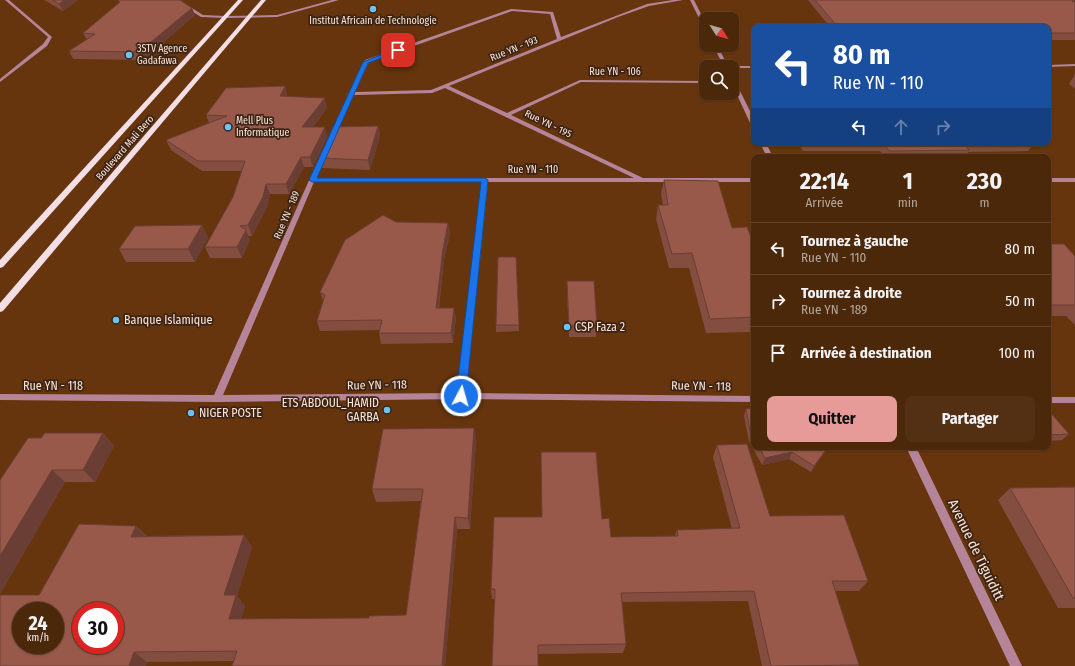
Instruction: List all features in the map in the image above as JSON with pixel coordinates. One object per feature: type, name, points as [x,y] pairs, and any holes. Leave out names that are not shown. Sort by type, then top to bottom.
[{"type":"main road","name":"Boulevard Mali Bero","points":[[0,265],[241,0]]},
{"type":"main road","name":"Boulevard Mali Bero","points":[[0,309],[264,0]]},
{"type":"street","points":[[0,81],[45,45],[50,37],[7,0]]},
{"type":"street","points":[[176,0],[202,16],[225,17],[283,15],[337,0]]},
{"type":"street","name":"Rue YN - 193","points":[[350,94],[428,92],[630,11],[664,1],[681,0]]},
{"type":"street","points":[[692,0],[699,14]]},
{"type":"street","name":"Rue YN - 189","points":[[217,399],[350,94],[367,61],[512,10],[550,12],[559,40]]},
{"type":"street","points":[[1051,66],[1075,66]]},
{"type":"street","points":[[739,67],[751,67]]},
{"type":"street","name":"Rue YN - 106","points":[[508,115],[580,81],[699,82]]},
{"type":"street","name":"Rue YN - 195","points":[[445,86],[643,179]]},
{"type":"street","points":[[739,93],[751,118]]},
{"type":"street","name":"Rue YN - 110","points":[[312,180],[751,180]]},
{"type":"street","points":[[461,396],[485,180]]},
{"type":"street","points":[[1051,180],[1075,180]]},
{"type":"street","name":"Rue YN - 118","points":[[0,397],[217,399],[461,396],[751,399]]},
{"type":"street","points":[[1051,400],[1075,400]]},
{"type":"street","name":"Avenue de Tiguiditt","points":[[912,450],[1016,666]]},
{"type":"building","points":[[53,0],[64,0],[59,4]]},
{"type":"building","points":[[118,0],[180,0],[192,8],[139,52],[69,51],[95,34],[83,33],[120,2]]},
{"type":"building","points":[[815,0],[1075,0],[1072,1],[1075,2],[1075,33],[1051,33],[1051,24],[835,24]]},
{"type":"building","points":[[285,86],[280,96],[325,98],[302,127],[325,127],[310,157],[301,157],[286,184],[266,184],[263,197],[248,225],[240,226],[246,230],[237,247],[205,247],[233,197],[245,161],[198,161],[166,140],[227,116],[206,115],[226,88]]},
{"type":"building","points":[[378,126],[368,160],[320,158],[334,127]]},
{"type":"building","points":[[885,146],[966,146],[969,150],[889,151]]},
{"type":"building","points":[[664,180],[718,181],[732,228],[747,227],[751,237],[751,317],[710,319],[692,253],[672,254],[658,205],[668,205]]},
{"type":"building","points":[[383,215],[396,222],[448,223],[443,249],[436,308],[454,308],[451,333],[379,333],[382,320],[317,321],[325,295],[320,292],[345,240]]},
{"type":"building","points":[[202,225],[188,249],[119,249],[135,226]]},
{"type":"building","points":[[1051,244],[1064,244],[1075,256],[1075,305],[1051,305]]},
{"type":"building","points":[[498,257],[516,257],[519,325],[496,325]]},
{"type":"building","points":[[567,281],[594,281],[597,326],[569,326]]},
{"type":"building","points":[[751,408],[751,435],[746,409]]},
{"type":"building","points":[[1051,413],[1069,434],[1051,435]]},
{"type":"building","points":[[474,428],[468,518],[455,517],[442,666],[232,666],[237,651],[134,652],[129,666],[0,666],[0,595],[39,595],[79,524],[136,526],[131,537],[244,535],[224,595],[236,595],[229,619],[369,618],[369,616],[406,615],[423,489],[372,489],[383,429]]},
{"type":"building","points":[[45,433],[103,433],[83,470],[52,470],[0,556],[0,480],[28,438],[41,438]]},
{"type":"building","points":[[747,444],[770,516],[844,515],[868,581],[832,581],[859,665],[771,666],[754,591],[621,593],[626,644],[538,645],[538,666],[492,666],[495,589],[491,589],[494,517],[542,517],[541,452],[596,452],[602,519],[609,518],[611,537],[678,536],[677,530],[740,528],[717,445]]},
{"type":"building","points":[[761,450],[826,450],[814,466],[792,452],[765,458]]},
{"type":"building","points":[[1075,487],[1075,598],[1073,598],[1010,488]]},
{"type":"place","name":"Institut Africain de Technologie","points":[[373,9]]},
{"type":"place","name":"3STV Agence Gadafawa","points":[[129,55]]},
{"type":"place","name":"Mell Plus Informatique","points":[[228,127]]},
{"type":"place","name":"Banque Islamique","points":[[116,320]]},
{"type":"place","name":"CSP Faza 2","points":[[567,327]]},
{"type":"place","name":"ETS ABDOUL_HAMID GARBA","points":[[387,410]]},
{"type":"place","name":"NIGER POSTE","points":[[191,413]]},
{"type":"route","points":[[398,50],[366,62],[350,94],[312,180],[485,180],[461,396]]}]
